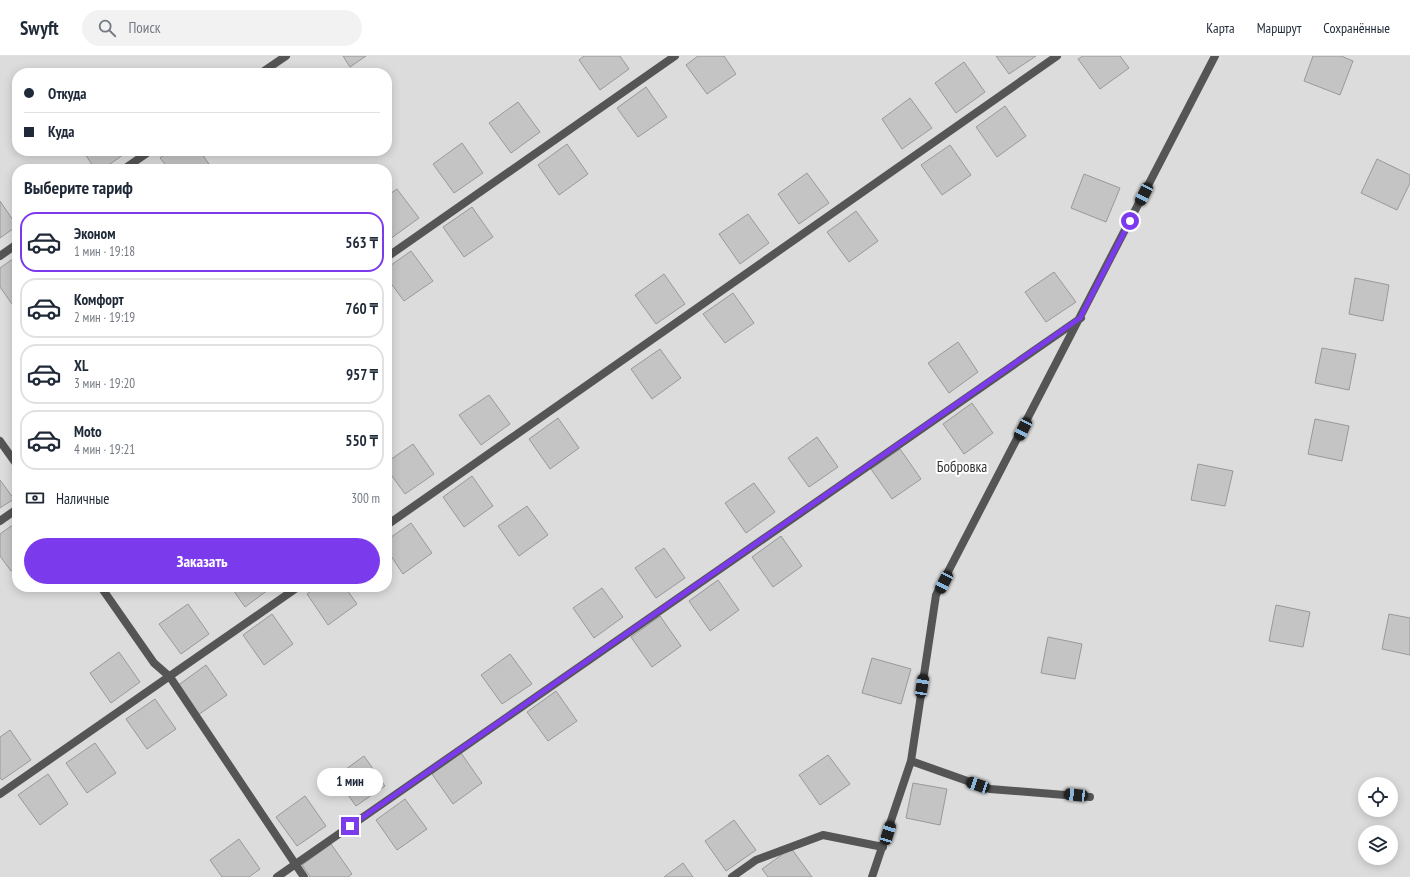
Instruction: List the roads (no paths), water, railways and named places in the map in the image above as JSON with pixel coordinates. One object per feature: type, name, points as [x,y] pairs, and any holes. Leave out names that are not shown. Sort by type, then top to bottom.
[{"type":"street","points":[[268,68],[286,56]]},
{"type":"street","points":[[392,254],[675,56]]},
{"type":"street","points":[[392,522],[1057,56]]},
{"type":"street","points":[[872,877],[884,847],[911,760],[936,596],[1215,56]]},
{"type":"street","points":[[131,164],[143,156]]},
{"type":"street","points":[[0,256],[12,248]]},
{"type":"street","points":[[277,877],[1080,318]]},
{"type":"street","points":[[0,441],[12,458]]},
{"type":"street","points":[[0,521],[12,513]]},
{"type":"street","points":[[104,592],[154,663],[170,677],[304,877]]},
{"type":"street","points":[[0,794],[291,592]]},
{"type":"street","points":[[911,760],[990,789],[1090,797]]},
{"type":"street","points":[[732,877],[756,860],[823,835],[884,847]]},
{"type":"park label","name":"Бобровка","points":[[962,466]]}]
